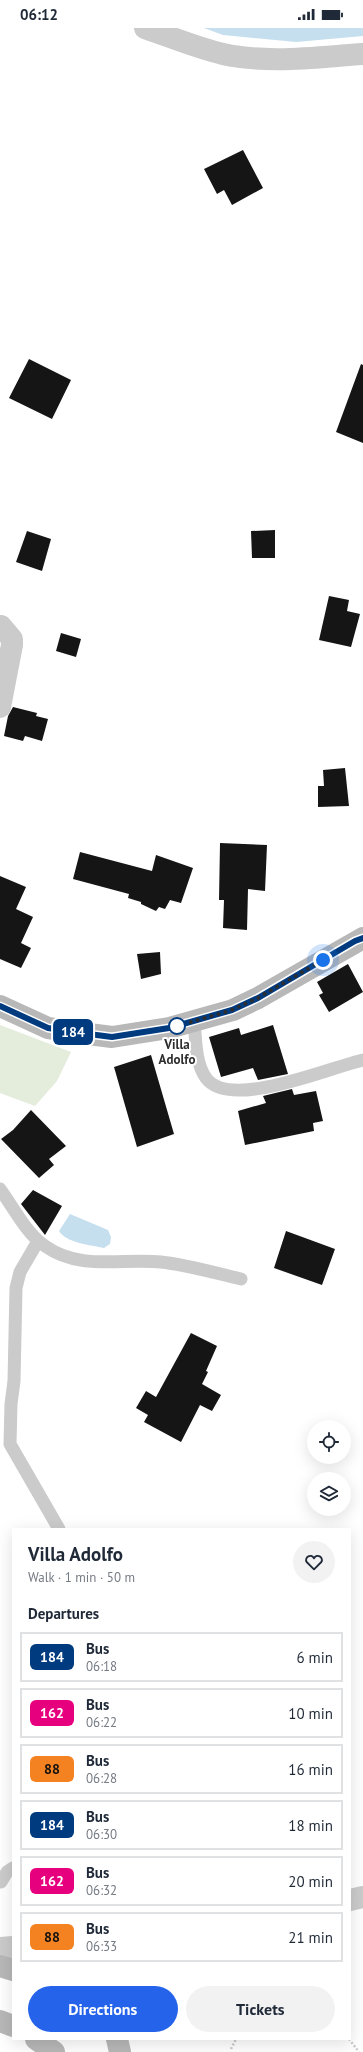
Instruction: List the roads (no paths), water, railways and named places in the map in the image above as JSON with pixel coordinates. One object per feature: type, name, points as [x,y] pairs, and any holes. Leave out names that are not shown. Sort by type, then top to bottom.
[{"type":"main road","points":[[0,1006],[48,1028],[112,1037],[169,1028],[232,1010],[258,998],[355,941],[363,938]]},
{"type":"main road","points":[[0,1966],[12,1970]]},
{"type":"main road","points":[[0,2022],[12,2026]]},
{"type":"main road","points":[[37,2040],[54,2052]]},
{"type":"main road","points":[[117,2040],[120,2052]]},
{"type":"street","points":[[145,28],[193,46],[225,54],[272,59],[363,54]]},
{"type":"street","points":[[0,707],[12,645],[12,639],[1,626]]},
{"type":"street","points":[[0,1948],[12,1947]]},
{"type":"lane","points":[[194,1021],[197,1052],[201,1067],[210,1083],[218,1088],[243,1090],[284,1084],[310,1074],[363,1060]]},
{"type":"lane","points":[[0,1189],[26,1228],[38,1241],[47,1248],[70,1258],[96,1263],[142,1261],[162,1262],[241,1279]]},
{"type":"lane","points":[[38,1241],[20,1272],[16,1288],[14,1381],[11,1404],[10,1444],[58,1528]]},
{"type":"lane","points":[[1,1882],[7,1872],[12,1869]]},
{"type":"water","points":[[204,28],[363,28],[363,36],[296,42],[223,35]]},
{"type":"water","points":[[70,1214],[108,1230],[111,1237],[110,1244],[104,1248],[79,1243],[62,1235],[59,1231]]},
{"type":"place","name":"Villa Adolfo","points":[[177,1026]]}]
